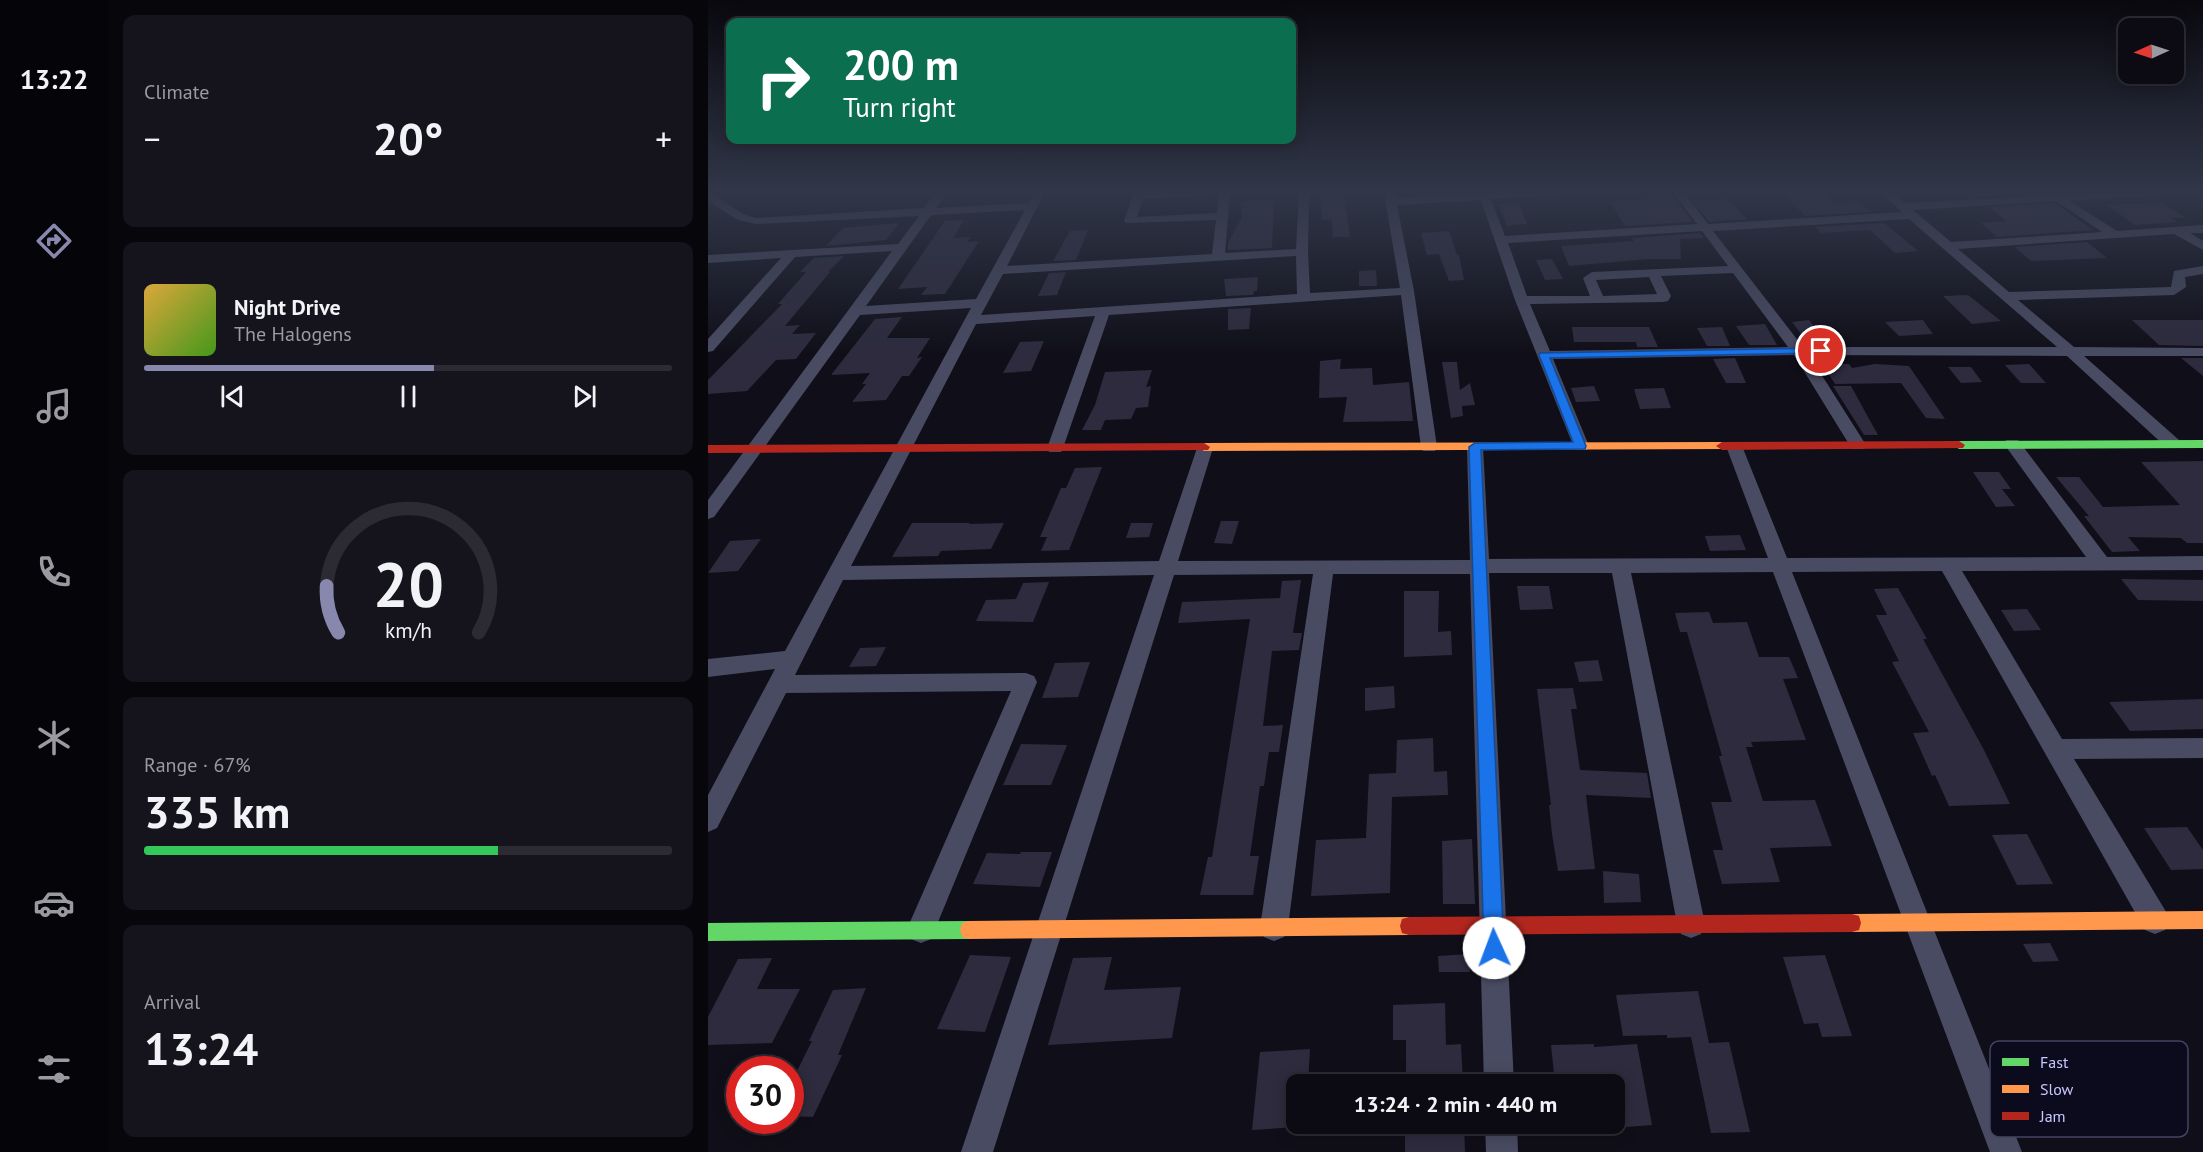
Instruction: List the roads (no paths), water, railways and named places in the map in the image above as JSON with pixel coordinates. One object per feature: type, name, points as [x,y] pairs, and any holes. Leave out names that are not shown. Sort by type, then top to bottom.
[{"type":"street","points":[[708,820],[902,449],[1012,246]]},
{"type":"street","points":[[1218,257],[1219,246]]},
{"type":"street","points":[[1302,246],[1304,298]]},
{"type":"street","points":[[1399,246],[1429,447]]},
{"type":"street","points":[[1501,246],[1581,446]]},
{"type":"street","points":[[1720,246],[1798,351],[1858,445]]},
{"type":"street","points":[[1947,246],[2071,352],[2173,444]]},
{"type":"street","points":[[708,259],[902,247]]},
{"type":"street","points":[[708,513],[902,247]]},
{"type":"street","points":[[999,270],[1302,252]]},
{"type":"street","points":[[708,348],[791,254]]},
{"type":"street","points":[[1598,300],[1590,276],[1737,269]]},
{"type":"street","points":[[2006,296],[2174,291],[2179,287],[2179,274],[2203,270]]},
{"type":"street","points":[[1522,300],[1662,298],[1664,296],[1653,273]]},
{"type":"street","points":[[972,320],[1407,291]]},
{"type":"street","points":[[856,311],[981,303]]},
{"type":"street","points":[[1055,448],[1104,311]]},
{"type":"street","points":[[1544,355],[1798,351],[2203,352]]},
{"type":"street","points":[[2012,444],[2102,563]]},
{"type":"street","points":[[708,449],[2203,444]]},
{"type":"street","points":[[1734,446],[1990,1111]]},
{"type":"street","points":[[977,1152],[1205,447]]},
{"type":"street","points":[[1475,447],[1499,1074]]},
{"type":"street","points":[[839,573],[1166,568],[2203,563]]},
{"type":"street","points":[[1948,564],[2155,920]]},
{"type":"street","points":[[1620,566],[1691,924]]},
{"type":"street","points":[[1274,927],[1324,568]]},
{"type":"street","points":[[708,668],[793,659]]},
{"type":"street","points":[[780,684],[1026,682],[921,929]]},
{"type":"street","points":[[2056,749],[2203,748]]},
{"type":"street","points":[[708,932],[2203,920]]},
{"type":"street","points":[[1501,1134],[1502,1152]]},
{"type":"street","points":[[2000,1137],[2006,1152]]}]
